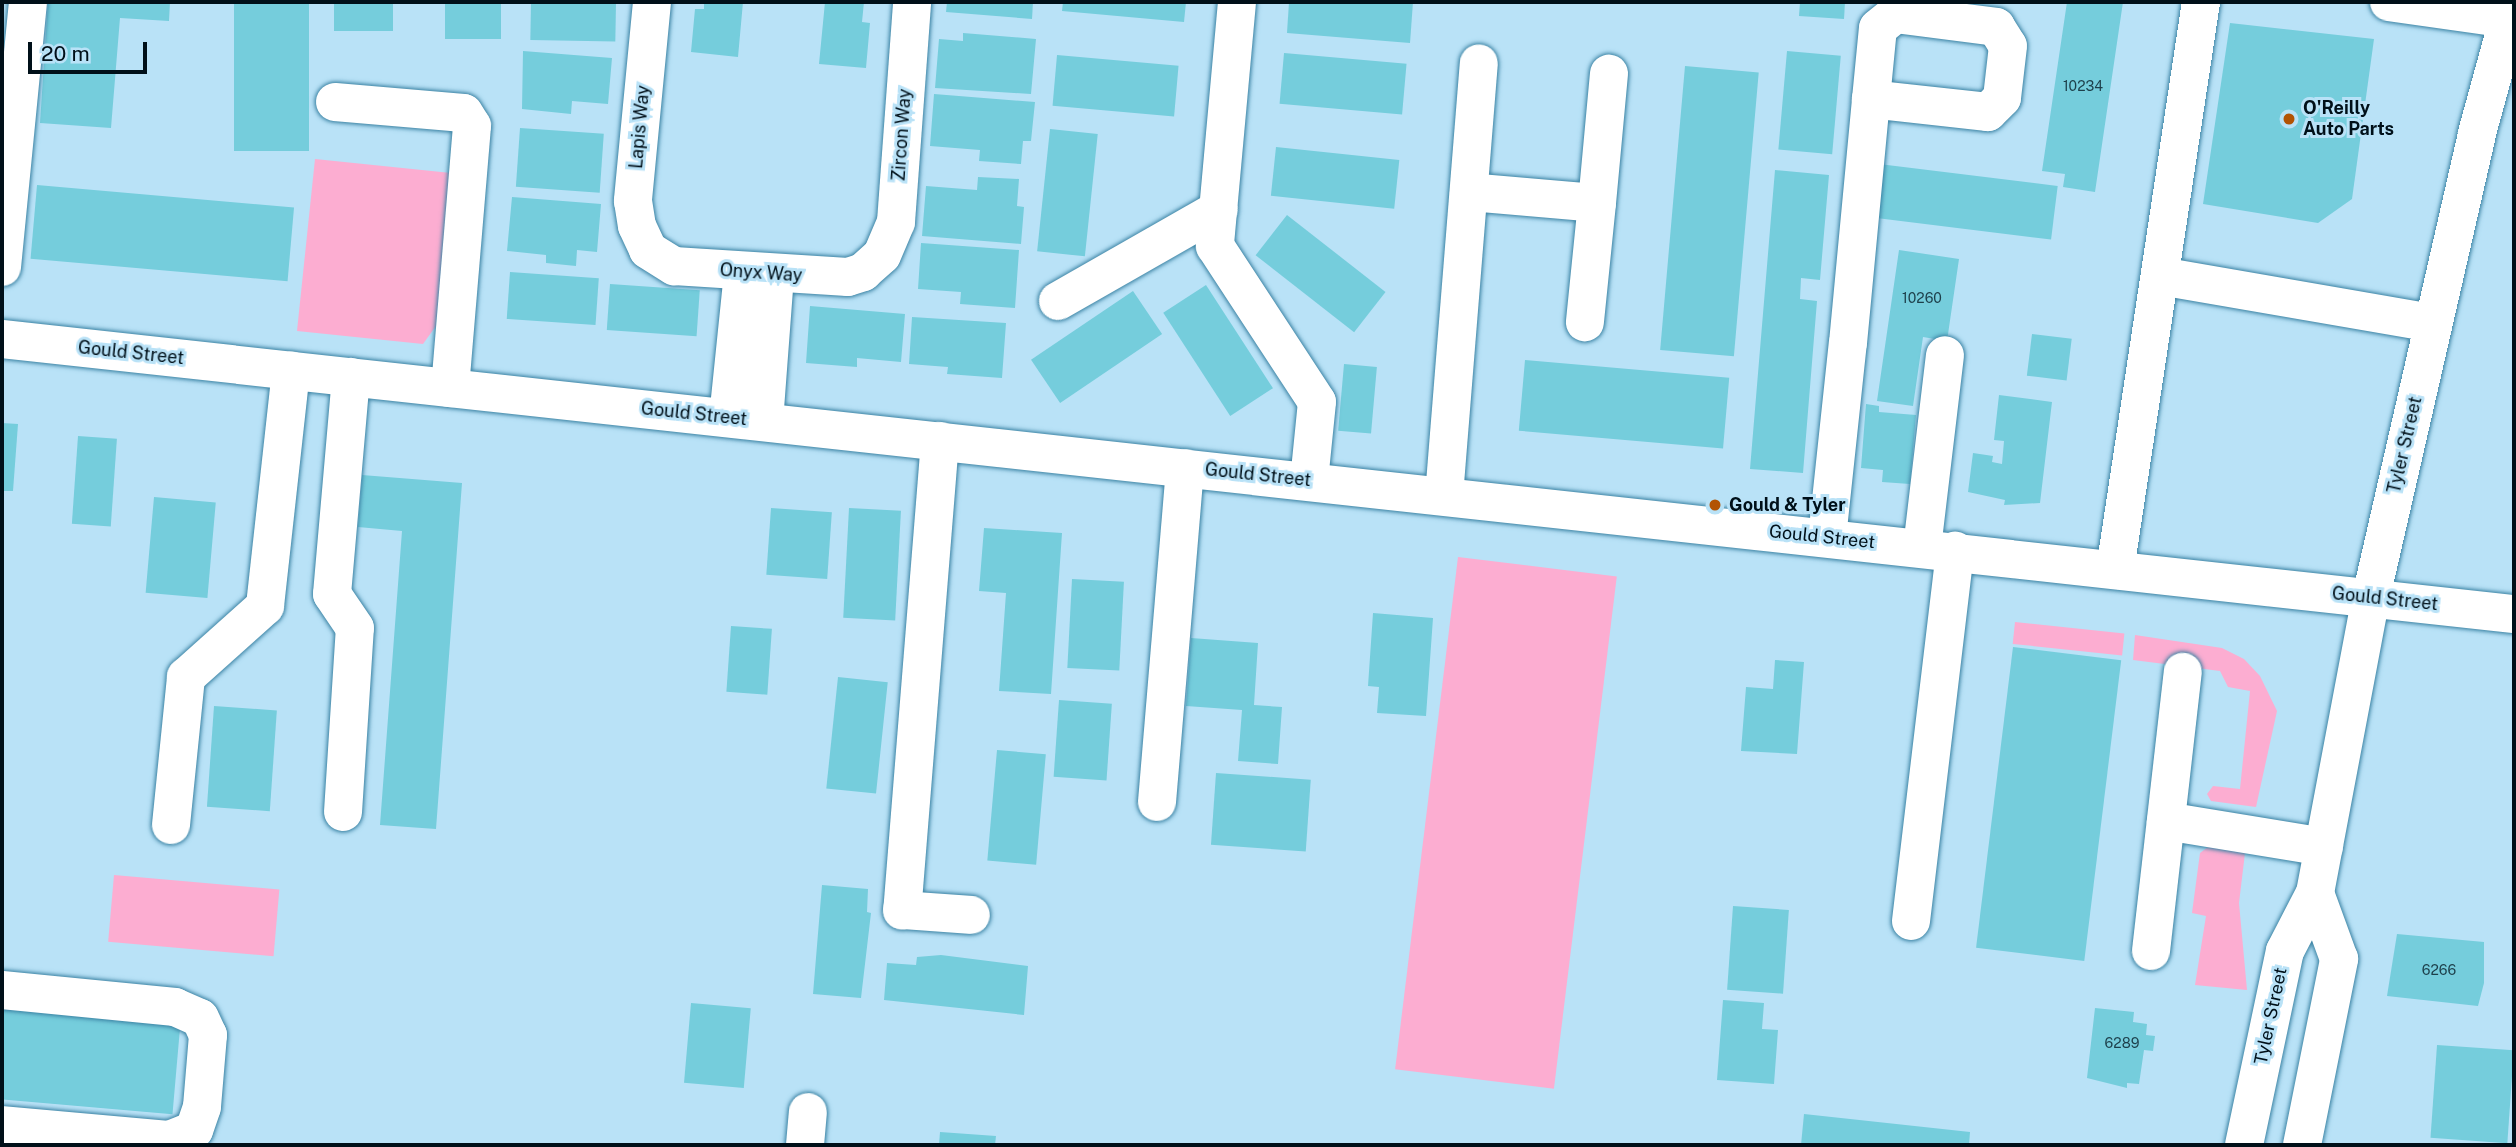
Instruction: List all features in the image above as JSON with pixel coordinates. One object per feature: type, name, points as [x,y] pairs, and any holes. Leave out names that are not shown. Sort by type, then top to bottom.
[{"type":"street","points":[[2,267],[28,2]]},
{"type":"street","name":"Lapis Way","points":[[648,250],[637,226],[634,201],[652,2]]},
{"type":"street","name":"Zircon Way","points":[[874,263],[888,246],[896,222],[912,2]]},
{"type":"street","points":[[1237,2],[1215,246],[1317,402],[1308,481]]},
{"type":"street","points":[[2115,570],[2201,2]]},
{"type":"street","points":[[2389,2],[2511,10]]},
{"type":"street","name":"Tyler Street","points":[[2244,1145],[2285,951],[2315,893],[2371,597],[2433,323],[2511,10]]},
{"type":"street","points":[[1444,496],[1479,63]]},
{"type":"street","points":[[1586,322],[1609,74]]},
{"type":"street","points":[[1827,538],[1871,99]]},
{"type":"street","points":[[335,103],[464,113],[472,126],[450,388]]},
{"type":"street","points":[[1469,192],[1597,203]]},
{"type":"street","points":[[1058,300],[1219,209]]},
{"type":"street","name":"Onyx Way","points":[[648,250],[674,266],[759,274],[848,277],[874,263]]},
{"type":"street","points":[[746,420],[759,274]]},
{"type":"street","points":[[2160,276],[2433,323]]},
{"type":"street","name":"Gould Street","points":[[2,339],[2514,614]]},
{"type":"street","points":[[1911,920],[1939,550],[1945,355]]},
{"type":"street","points":[[171,825],[186,677],[265,606],[291,370]]},
{"type":"street","points":[[343,812],[355,628],[332,594],[352,377]]},
{"type":"street","points":[[940,441],[902,909],[971,915]]},
{"type":"street","points":[[1157,802],[1185,468]]},
{"type":"street","points":[[2151,951],[2183,672]]},
{"type":"street","points":[[2166,821],[2324,847]]},
{"type":"street","points":[[2302,1145],[2339,959],[2315,893]]},
{"type":"street","points":[[2,990],[175,1007],[200,1018],[208,1035],[202,1107],[194,1130],[157,1142],[2,1125]]},
{"type":"shaded area","points":[[315,159],[451,173],[436,326],[423,344],[297,331]]},
{"type":"shaded area","points":[[1458,557],[1617,576],[1554,1089],[1395,1069]]},
{"type":"shaded area","points":[[2015,622],[2124,633],[2122,655],[2013,644]]},
{"type":"shaded area","points":[[2135,635],[2222,648],[2244,659],[2260,676],[2277,711],[2256,807],[2211,801],[2207,794],[2213,786],[2240,789],[2250,691],[2228,687],[2220,671],[2133,660]]},
{"type":"shaded area","points":[[2208,847],[2245,853],[2239,903],[2247,990],[2195,985],[2206,916],[2192,913],[2200,853]]},
{"type":"shaded area","points":[[114,875],[279,889],[274,956],[108,942]]},
{"type":"building","points":[[48,2],[170,2],[169,21],[120,18],[111,128],[40,123]]},
{"type":"building","points":[[234,2],[309,2],[309,151],[234,151]]},
{"type":"building","points":[[334,2],[393,2],[393,31],[334,31]]},
{"type":"building","points":[[445,2],[501,2],[501,39],[445,39]]},
{"type":"building","points":[[531,2],[616,3],[615,41],[530,40]]},
{"type":"building","points":[[704,2],[743,2],[738,57],[691,52],[695,9],[704,9]]},
{"type":"building","points":[[825,2],[864,2],[862,22],[870,23],[866,68],[819,64]]},
{"type":"building","points":[[947,2],[1033,2],[1032,19],[946,12]]},
{"type":"building","points":[[1063,2],[1186,2],[1184,22],[1062,11]]},
{"type":"building","points":[[1289,2],[1413,2],[1410,43],[1287,33]]},
{"type":"building","points":[[1800,2],[1845,2],[1844,19],[1799,16]]},
{"type":"building","points":[[2067,2],[2123,2],[2095,192],[2063,187],[2065,174],[2042,171]]},
{"type":"building","name":"O'Reilly Auto Parts","points":[[2230,23],[2374,39],[2352,199],[2318,223],[2203,204]]},
{"type":"building","points":[[963,33],[1036,39],[1031,94],[935,88],[939,39],[963,41]]},
{"type":"building","points":[[523,51],[612,58],[608,104],[572,101],[571,114],[522,109]]},
{"type":"building","points":[[1787,51],[1841,56],[1832,154],[1778,150]]},
{"type":"building","points":[[1284,53],[1407,64],[1402,115],[1280,104]]},
{"type":"building","points":[[1057,55],[1179,66],[1174,116],[1053,106]]},
{"type":"building","points":[[1685,66],[1759,72],[1734,356],[1660,350]]},
{"type":"building","points":[[934,94],[1035,102],[1031,141],[1023,141],[1021,164],[979,161],[980,150],[930,146]]},
{"type":"building","points":[[520,128],[604,134],[600,193],[516,187]]},
{"type":"building","points":[[1050,129],[1098,134],[1085,256],[1037,251]]},
{"type":"building","points":[[1276,147],[1399,160],[1394,209],[1271,196]]},
{"type":"building","points":[[1879,164],[2058,186],[2051,240],[1872,218]]},
{"type":"building","points":[[1775,170],[1829,175],[1820,280],[1801,278],[1800,299],[1817,301],[1803,473],[1750,469]]},
{"type":"building","points":[[978,177],[1019,179],[1017,206],[1024,207],[1021,244],[922,236],[926,186],[977,190]]},
{"type":"building","points":[[37,185],[294,207],[288,281],[31,259]]},
{"type":"building","points":[[512,197],[601,204],[597,252],[577,250],[576,266],[546,263],[546,255],[507,251]]},
{"type":"building","points":[[1287,215],[1386,292],[1354,332],[1256,255]]},
{"type":"building","points":[[921,243],[1019,250],[1015,308],[960,304],[961,292],[918,289]]},
{"type":"building","points":[[1899,250],[1959,259],[1947,341],[1923,337],[1913,406],[1877,401]]},
{"type":"building","points":[[510,272],[599,278],[596,325],[507,319]]},
{"type":"building","points":[[610,284],[700,290],[697,336],[607,330]]},
{"type":"building","points":[[1206,285],[1273,388],[1230,416],[1163,313]]},
{"type":"building","points":[[1133,291],[1162,334],[1060,403],[1031,360]]},
{"type":"building","points":[[810,306],[905,314],[901,362],[857,358],[857,367],[806,363]]},
{"type":"building","points":[[912,317],[1006,323],[1002,378],[947,374],[948,367],[909,364]]},
{"type":"building","points":[[2032,334],[2072,339],[2067,381],[2027,376]]},
{"type":"building","points":[[1525,360],[1729,378],[1723,449],[1519,431]]},
{"type":"building","points":[[1344,364],[1377,367],[1371,434],[1338,431]]},
{"type":"building","points":[[1999,395],[2052,402],[2040,503],[2004,505],[2005,500],[1968,492],[1973,453],[1993,456],[1992,462],[2002,464],[2004,441],[1994,440]]},
{"type":"building","points":[[1866,404],[1879,406],[1879,412],[1916,415],[1910,484],[1882,482],[1883,470],[1861,468]]},
{"type":"building","points":[[2,423],[18,424],[13,491],[2,491]]},
{"type":"building","points":[[78,436],[117,439],[111,527],[72,524]]},
{"type":"building","points":[[362,475],[462,483],[436,829],[380,825],[402,531],[358,527]]},
{"type":"building","points":[[154,497],[216,502],[207,598],[146,593]]},
{"type":"building","points":[[771,508],[832,512],[827,579],[766,575]]},
{"type":"building","points":[[849,508],[901,511],[895,621],[843,618]]},
{"type":"building","points":[[984,528],[1062,533],[1051,694],[999,691],[1006,593],[979,591]]},
{"type":"building","points":[[1072,579],[1124,582],[1119,671],[1067,668]]},
{"type":"building","points":[[1373,613],[1433,618],[1426,716],[1377,713],[1379,687],[1368,686]]},
{"type":"building","points":[[731,626],[772,629],[767,695],[726,692]]},
{"type":"building","points":[[1191,638],[1258,643],[1254,705],[1282,707],[1278,764],[1238,761],[1242,710],[1186,706]]},
{"type":"building","points":[[2013,647],[2121,660],[2084,961],[1976,948]]},
{"type":"building","points":[[1775,660],[1804,662],[1797,754],[1741,751],[1746,687],[1773,689]]},
{"type":"building","points":[[838,677],[888,682],[876,794],[826,788]]},
{"type":"building","points":[[1059,700],[1112,704],[1106,781],[1054,777]]},
{"type":"building","points":[[214,706],[277,710],[270,811],[207,807]]},
{"type":"building","points":[[997,750],[1046,754],[1036,865],[987,861]]},
{"type":"building","points":[[1216,773],[1311,780],[1306,851],[1211,845]]},
{"type":"building","points":[[822,885],[868,889],[867,912],[871,913],[861,998],[813,994]]},
{"type":"building","points":[[1733,906],[1789,910],[1783,994],[1727,990]]},
{"type":"building","points":[[2397,934],[2484,942],[2484,983],[2478,1006],[2387,996]]},
{"type":"building","points":[[941,955],[1028,966],[1024,1015],[884,1000],[887,963],[916,965],[917,957]]},
{"type":"building","points":[[1723,1000],[1764,1003],[1762,1029],[1778,1030],[1774,1084],[1717,1080]]},
{"type":"building","points":[[691,1003],[751,1008],[744,1088],[684,1083]]},
{"type":"building","points":[[2095,1008],[2134,1012],[2133,1022],[2147,1024],[2146,1035],[2155,1036],[2153,1051],[2144,1050],[2139,1084],[2127,1083],[2127,1088],[2087,1078]]},
{"type":"building","points":[[2,1009],[180,1025],[172,1114],[2,1099]]},
{"type":"building","points":[[2437,1045],[2514,1050],[2507,1143],[2431,1138]]},
{"type":"building","points":[[1804,1114],[1970,1132],[1969,1145],[1801,1145]]},
{"type":"building","points":[[940,1132],[996,1136],[995,1145],[939,1145]]},
{"type":"place","name":"O'Reilly Auto Parts","points":[[2289,119]]},
{"type":"place","name":"Gould & Tyler","points":[[1715,505]]}]
